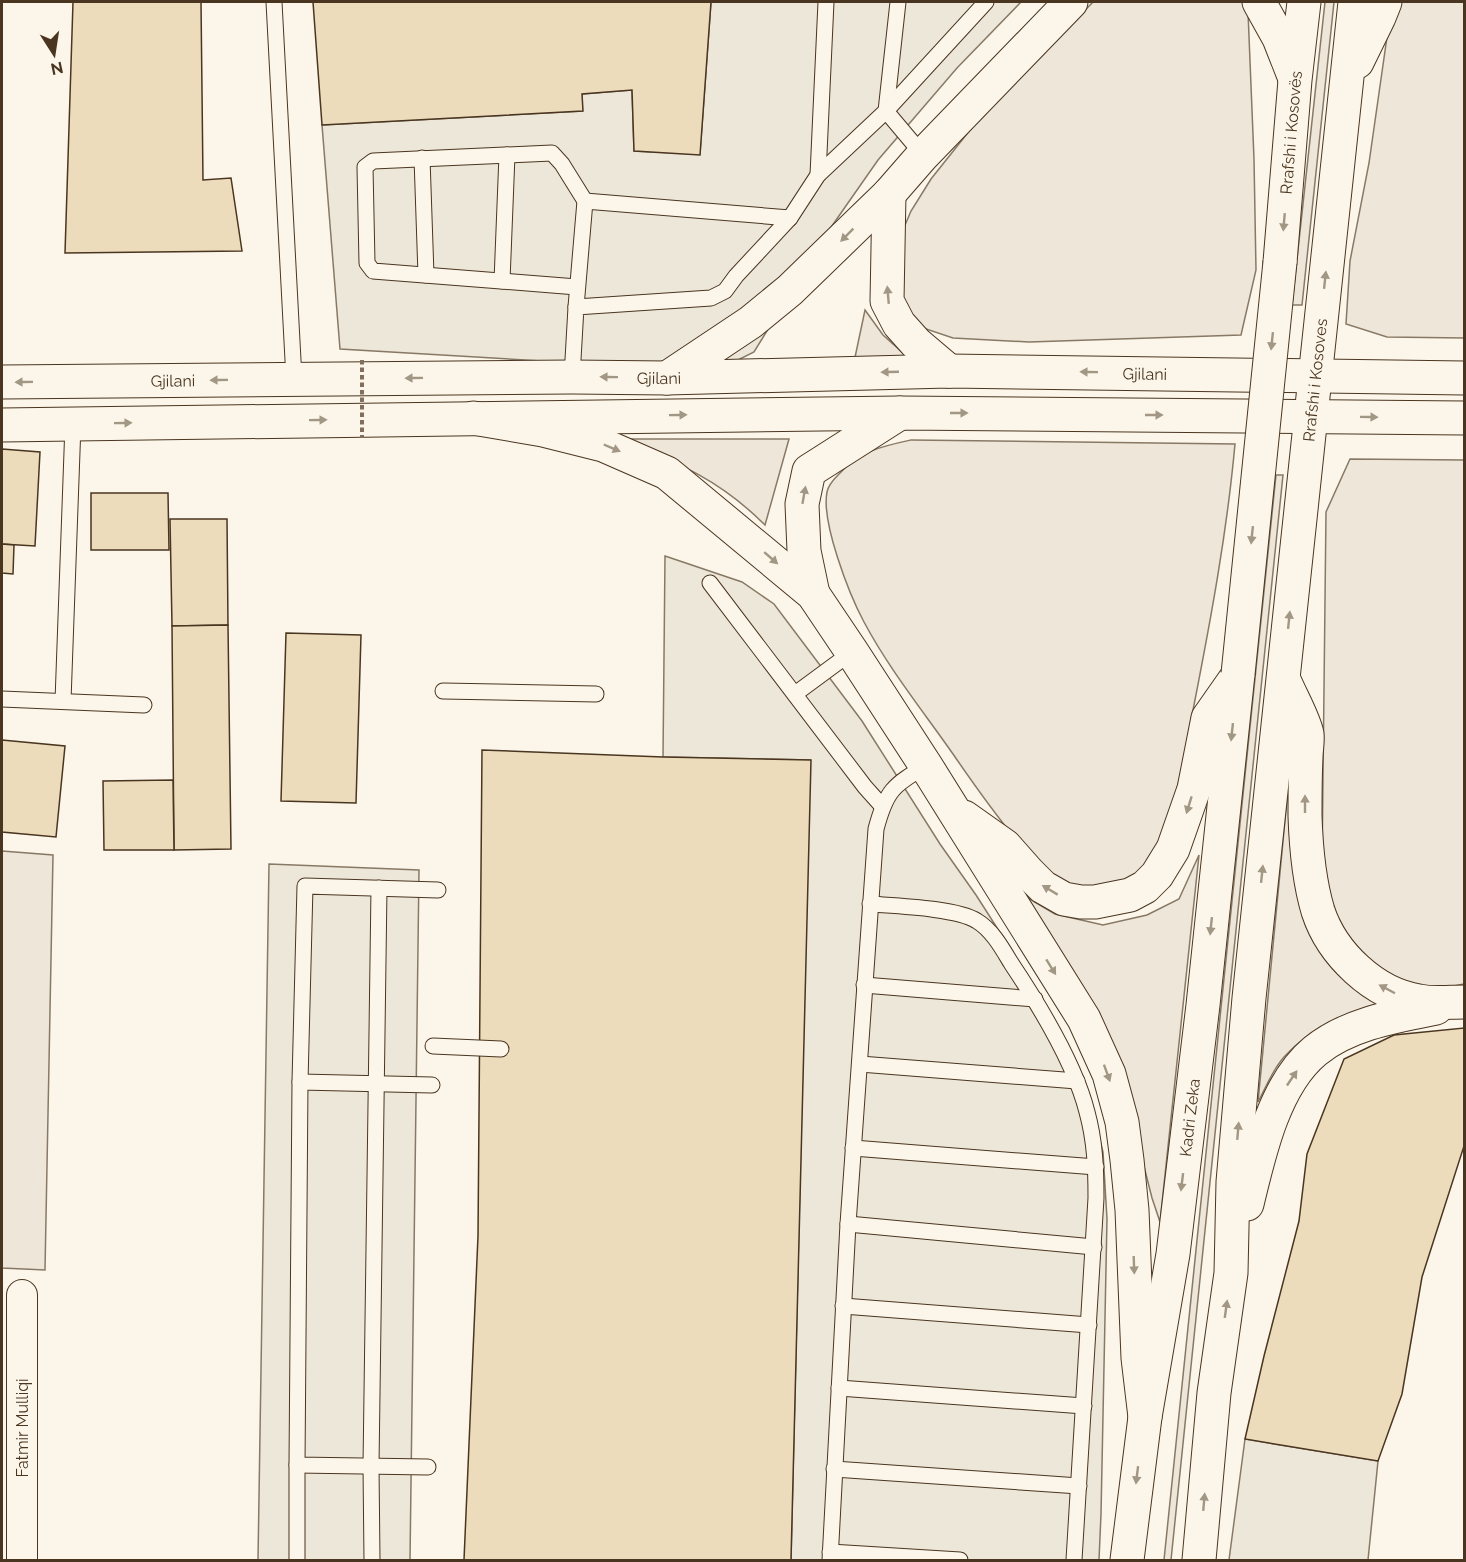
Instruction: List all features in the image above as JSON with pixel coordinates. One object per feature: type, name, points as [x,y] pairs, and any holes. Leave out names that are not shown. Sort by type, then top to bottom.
[{"type":"main road","points":[[667,378],[751,322],[790,290],[888,194],[1071,2]]},
{"type":"main road","points":[[1259,2],[1279,38],[1296,80]]},
{"type":"main road","name":"Rrafshi i Kosovës","points":[[1238,674],[1304,2]]},
{"type":"main road","points":[[1347,83],[1355,2]]},
{"type":"main road","points":[[1347,83],[1385,2]]},
{"type":"main road","name":"Rrafshi i Kosoves","points":[[1283,678],[1347,83]]},
{"type":"main road","points":[[888,194],[887,301],[904,330],[949,371]]},
{"type":"main road","name":"Gjilani","points":[[2,382],[667,378],[949,371],[1464,378]]},
{"type":"main road","points":[[813,594],[804,551],[802,504],[808,471],[900,413]]},
{"type":"main road","points":[[2,425],[900,413],[1464,418]]},
{"type":"main road","points":[[473,418],[543,430],[603,445],[667,472],[813,594],[852,651],[1084,1019],[1108,1074],[1122,1122],[1127,1160],[1132,1210],[1138,1358],[1145,1417]]},
{"type":"main road","points":[[954,810],[1005,846],[1043,887],[1064,898],[1095,902],[1130,895],[1145,887],[1157,875],[1173,849],[1194,789],[1208,718],[1238,674]]},
{"type":"main road","name":"Kadri Zeka","points":[[1127,1560],[1145,1417],[1173,1254],[1198,1048],[1238,674]]},
{"type":"main road","points":[[1283,678],[1307,734],[1305,817],[1308,851],[1318,912],[1328,934],[1356,968],[1370,980],[1388,990],[1421,1002],[1464,1002]]},
{"type":"main road","points":[[1231,1273],[1233,1182],[1249,998],[1283,678]]},
{"type":"main road","points":[[1198,1560],[1214,1393],[1231,1273],[1254,1175],[1276,1107],[1293,1076],[1315,1051],[1341,1035],[1393,1017],[1464,1002]]},
{"type":"street","name":"Fatmir Mulliqi","points":[[22,1295],[17,1329],[22,1560]]},
{"type":"lane","points":[[274,2],[294,379]]},
{"type":"lane","points":[[818,176],[826,2]]},
{"type":"lane","points":[[898,2],[886,111],[923,155]]},
{"type":"lane","points":[[576,308],[711,298],[725,291],[789,218],[818,176],[886,111],[986,2]]},
{"type":"lane","points":[[572,377],[585,201],[562,164],[552,153],[373,161],[364,167],[367,263],[373,271],[577,287]]},
{"type":"lane","points":[[502,281],[507,155]]},
{"type":"lane","points":[[422,158],[426,275]]},
{"type":"lane","points":[[585,201],[789,218]]},
{"type":"lane","points":[[63,701],[73,424]]},
{"type":"lane","points":[[710,584],[865,787],[882,806]]},
{"type":"lane","points":[[795,694],[852,651]]},
{"type":"lane","points":[[443,691],[596,694]]},
{"type":"lane","points":[[2,699],[144,705]]},
{"type":"lane","points":[[926,766],[901,780],[890,792],[882,806],[876,829],[848,1224],[830,1556],[960,1560]]},
{"type":"lane","points":[[297,1560],[300,1082],[305,886],[438,890]]},
{"type":"lane","points":[[372,1560],[370,1466],[378,888]]},
{"type":"lane","points":[[870,904],[963,914],[979,921],[993,936],[1035,999],[1077,1081],[1087,1111],[1096,1167],[1094,1247],[1074,1560]]},
{"type":"lane","points":[[864,985],[1035,999]]},
{"type":"lane","points":[[433,1046],[501,1049]]},
{"type":"lane","points":[[860,1064],[1077,1081]]},
{"type":"lane","points":[[300,1082],[432,1085]]},
{"type":"lane","points":[[853,1148],[1096,1167]]},
{"type":"lane","points":[[848,1224],[1094,1247]]},
{"type":"lane","points":[[843,1306],[1089,1325]]},
{"type":"lane","points":[[839,1388],[1084,1406]]},
{"type":"lane","points":[[297,1465],[428,1467]]},
{"type":"lane","points":[[834,1469],[1079,1486]]},
{"type":"path","points":[[362,360],[362,438]]},
{"type":"shaded area","points":[[711,2],[1021,2],[957,68],[878,160],[827,233],[754,352],[732,363],[694,370],[340,349],[322,125],[582,111],[582,94],[632,90],[634,151],[700,154]]},
{"type":"shaded area","points":[[1093,2],[1243,2],[1248,12],[1256,270],[1241,335],[1029,342],[953,338],[917,326],[903,303],[900,237],[911,211],[931,179],[978,120]]},
{"type":"shaded area","points":[[1325,2],[1334,2],[1302,305],[1292,305]]},
{"type":"shaded area","points":[[1392,2],[1464,2],[1464,338],[1387,337],[1346,324],[1350,261],[1369,163]]},
{"type":"shaded area","points":[[865,310],[883,335],[913,362],[854,362]]},
{"type":"shaded area","points":[[619,439],[789,439],[765,525],[748,509],[714,484],[660,456]]},
{"type":"shaded area","points":[[911,440],[1235,444],[1218,575],[1176,795],[1160,840],[1149,859],[1128,880],[1105,886],[1080,886],[1057,880],[1043,871],[990,806],[907,690],[884,656],[858,610],[832,539],[826,505],[828,489],[833,480],[847,466],[863,455],[881,447]]},
{"type":"shaded area","points":[[1350,459],[1464,460],[1464,984],[1443,988],[1413,985],[1382,971],[1356,951],[1327,897],[1322,865],[1326,512]]},
{"type":"shaded area","points":[[1276,475],[1283,475],[1171,1560],[1164,1560]]},
{"type":"shaded area","points":[[665,556],[742,582],[774,604],[862,721],[940,844],[976,895],[1024,970],[1086,1085],[1103,1152],[1107,1219],[1099,1560],[791,1560],[810,760],[663,757]]},
{"type":"shaded area","points":[[1288,789],[1301,891],[1388,1004],[1345,1016],[1306,1037],[1280,1062],[1258,1102]]},
{"type":"shaded area","points":[[2,851],[53,855],[45,1270],[2,1268]]},
{"type":"shaded area","points":[[1199,855],[1160,1222],[1136,1135],[1018,892],[1055,914],[1103,925],[1147,915],[1179,899]]},
{"type":"shaded area","points":[[269,864],[419,870],[410,1560],[258,1560]]},
{"type":"shaded area","points":[[1245,1439],[1378,1461],[1368,1560],[1229,1560]]},
{"type":"building","points":[[73,2],[201,2],[203,180],[231,178],[242,251],[65,253]]},
{"type":"building","points":[[313,2],[711,2],[700,155],[634,151],[632,90],[582,94],[583,111],[322,125]]},
{"type":"building","points":[[2,449],[40,452],[35,546],[2,544]]},
{"type":"building","points":[[91,493],[168,493],[169,550],[91,550]]},
{"type":"building","points":[[170,519],[227,519],[228,625],[172,626]]},
{"type":"building","points":[[2,544],[14,545],[13,574],[2,573]]},
{"type":"building","points":[[228,625],[231,849],[174,850],[172,626]]},
{"type":"building","points":[[286,633],[361,635],[356,803],[281,801]]},
{"type":"building","points":[[2,740],[65,746],[56,837],[2,832]]},
{"type":"building","points":[[482,750],[811,760],[791,1560],[464,1560],[478,1236]]},
{"type":"building","points":[[173,780],[174,850],[104,850],[103,781]]},
{"type":"building","points":[[1464,1028],[1464,1146],[1422,1277],[1402,1394],[1378,1461],[1245,1439],[1299,1221],[1307,1154],[1344,1059],[1394,1035]]}]
